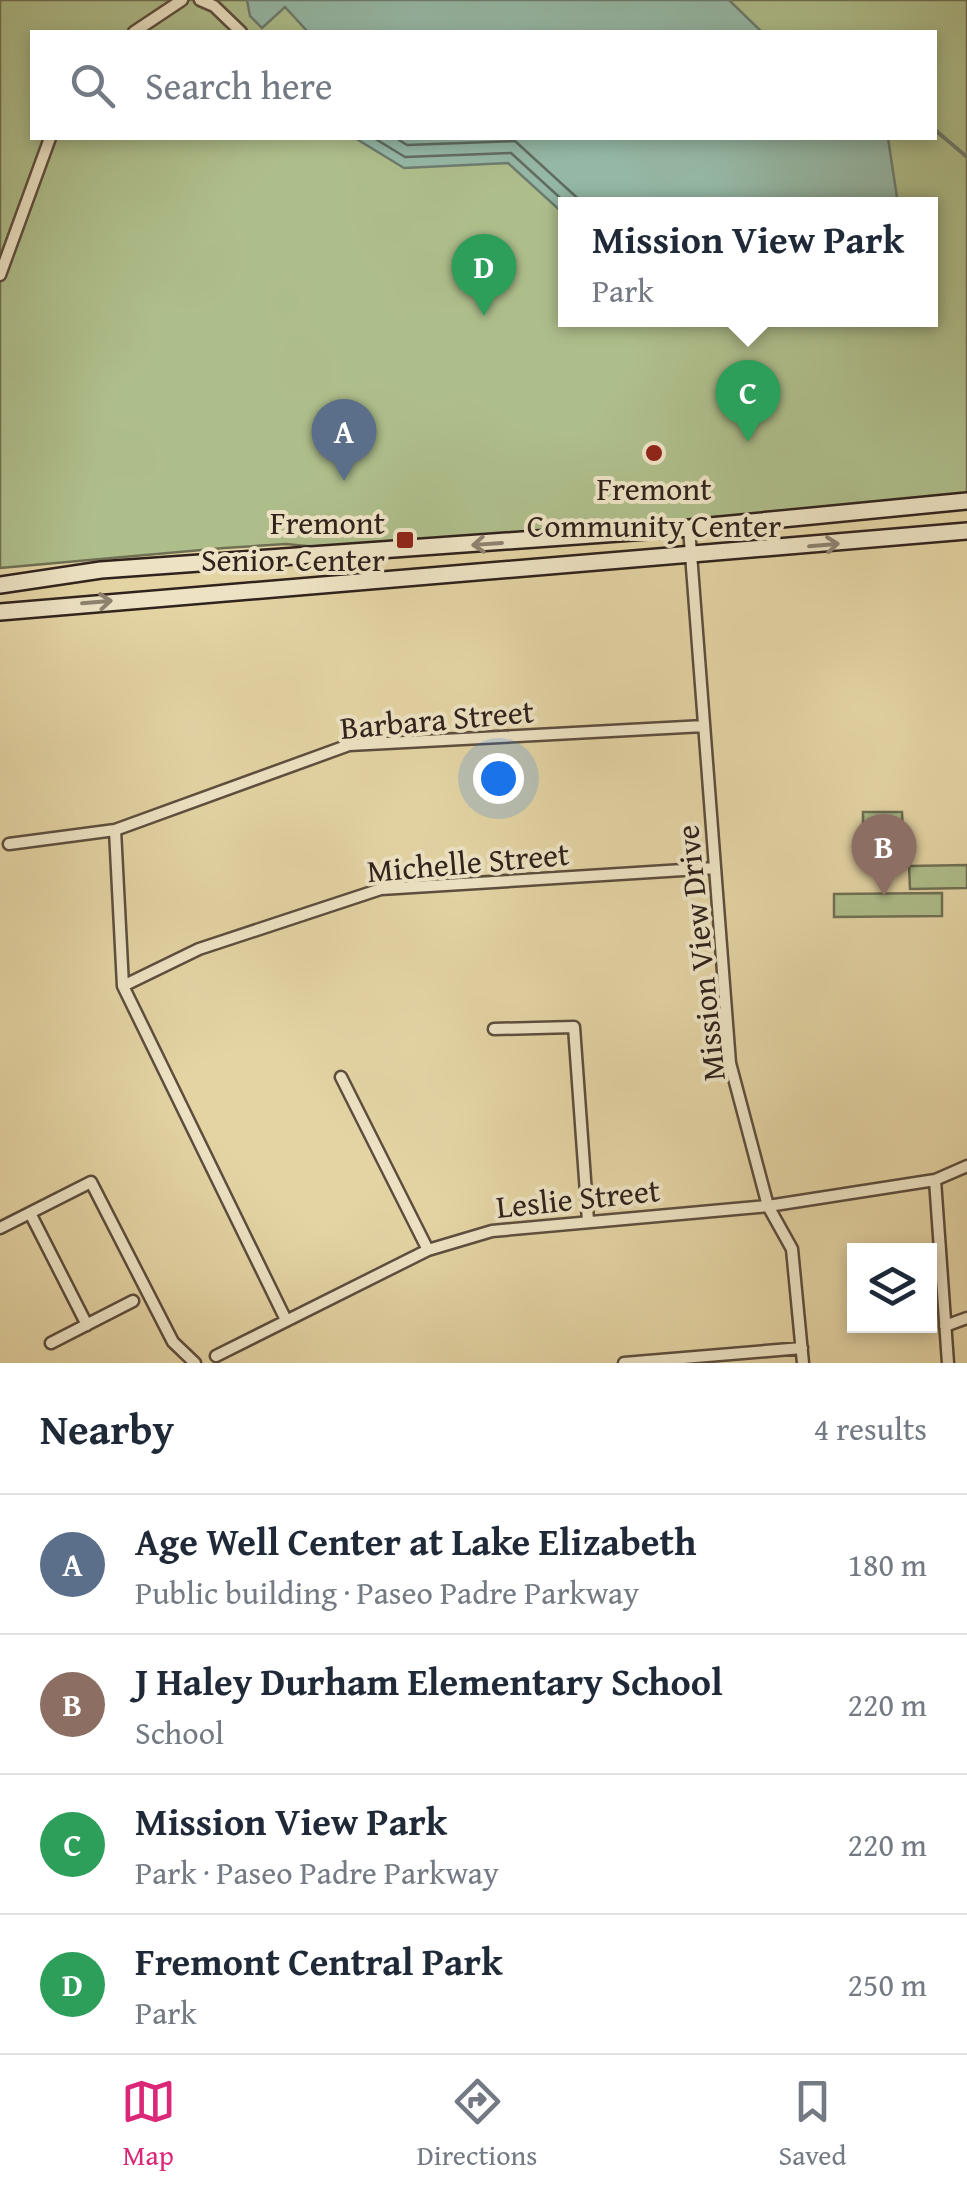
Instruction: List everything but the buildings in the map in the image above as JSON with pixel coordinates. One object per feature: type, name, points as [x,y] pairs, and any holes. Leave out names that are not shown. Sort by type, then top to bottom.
[{"type":"main road","points":[[0,585],[101,570],[689,528],[967,500]]},
{"type":"main road","points":[[0,612],[967,531]]},
{"type":"street","points":[[137,30],[182,0]]},
{"type":"street","points":[[200,0],[214,6],[239,30]]},
{"type":"street","points":[[0,276],[49,140]]},
{"type":"street","name":"Mission View Drive","points":[[689,528],[730,1063],[768,1206],[792,1249],[803,1363]]},
{"type":"street","name":"Barbara Street","points":[[9,844],[115,830],[349,746],[704,726]]},
{"type":"street","points":[[115,830],[123,986],[286,1320]]},
{"type":"street","name":"Michelle Street","points":[[123,986],[199,949],[382,889],[715,868]]},
{"type":"street","points":[[494,1029],[574,1027],[588,1220]]},
{"type":"street","points":[[340,1077],[428,1250]]},
{"type":"street","name":"Leslie Street","points":[[216,1356],[428,1250],[492,1231],[768,1206],[935,1180],[967,1166]]},
{"type":"street","points":[[935,1180],[948,1363]]},
{"type":"street","points":[[0,1228],[91,1182],[172,1342],[195,1363]]},
{"type":"street","points":[[30,1213],[87,1324]]},
{"type":"street","points":[[52,1343],[134,1301]]},
{"type":"street","points":[[945,1326],[967,1318]]},
{"type":"street","points":[[624,1363],[802,1348]]},
{"type":"green space","points":[[0,0],[967,0],[967,495],[461,539],[327,548],[286,544],[0,568]]},
{"type":"green space","points":[[863,812],[902,812],[903,834],[863,835]]},
{"type":"green space","points":[[967,865],[967,888],[910,889],[909,866]]},
{"type":"green space","points":[[942,893],[942,916],[834,917],[834,894]]},
{"type":"water","points":[[247,0],[729,0],[760,30],[306,30],[285,7],[262,28],[250,16]]},
{"type":"water","points":[[358,140],[888,140],[897,197],[558,197],[558,209],[508,163],[404,168]]},
{"type":"waterway","points":[[937,132],[967,157]]},
{"type":"place","name":"Fremont Central Park","points":[[484,316]]},
{"type":"place","name":"Mission View Park","points":[[748,442]]},
{"type":"place","name":"Fremont Community Center","points":[[654,453]]},
{"type":"place","name":"Age Well Center at Lake Elizabeth","points":[[344,481]]},
{"type":"place","name":"Fremont Senior Center","points":[[405,540]]},
{"type":"place","name":"J Haley Durham Elementary School","points":[[884,896]]}]
